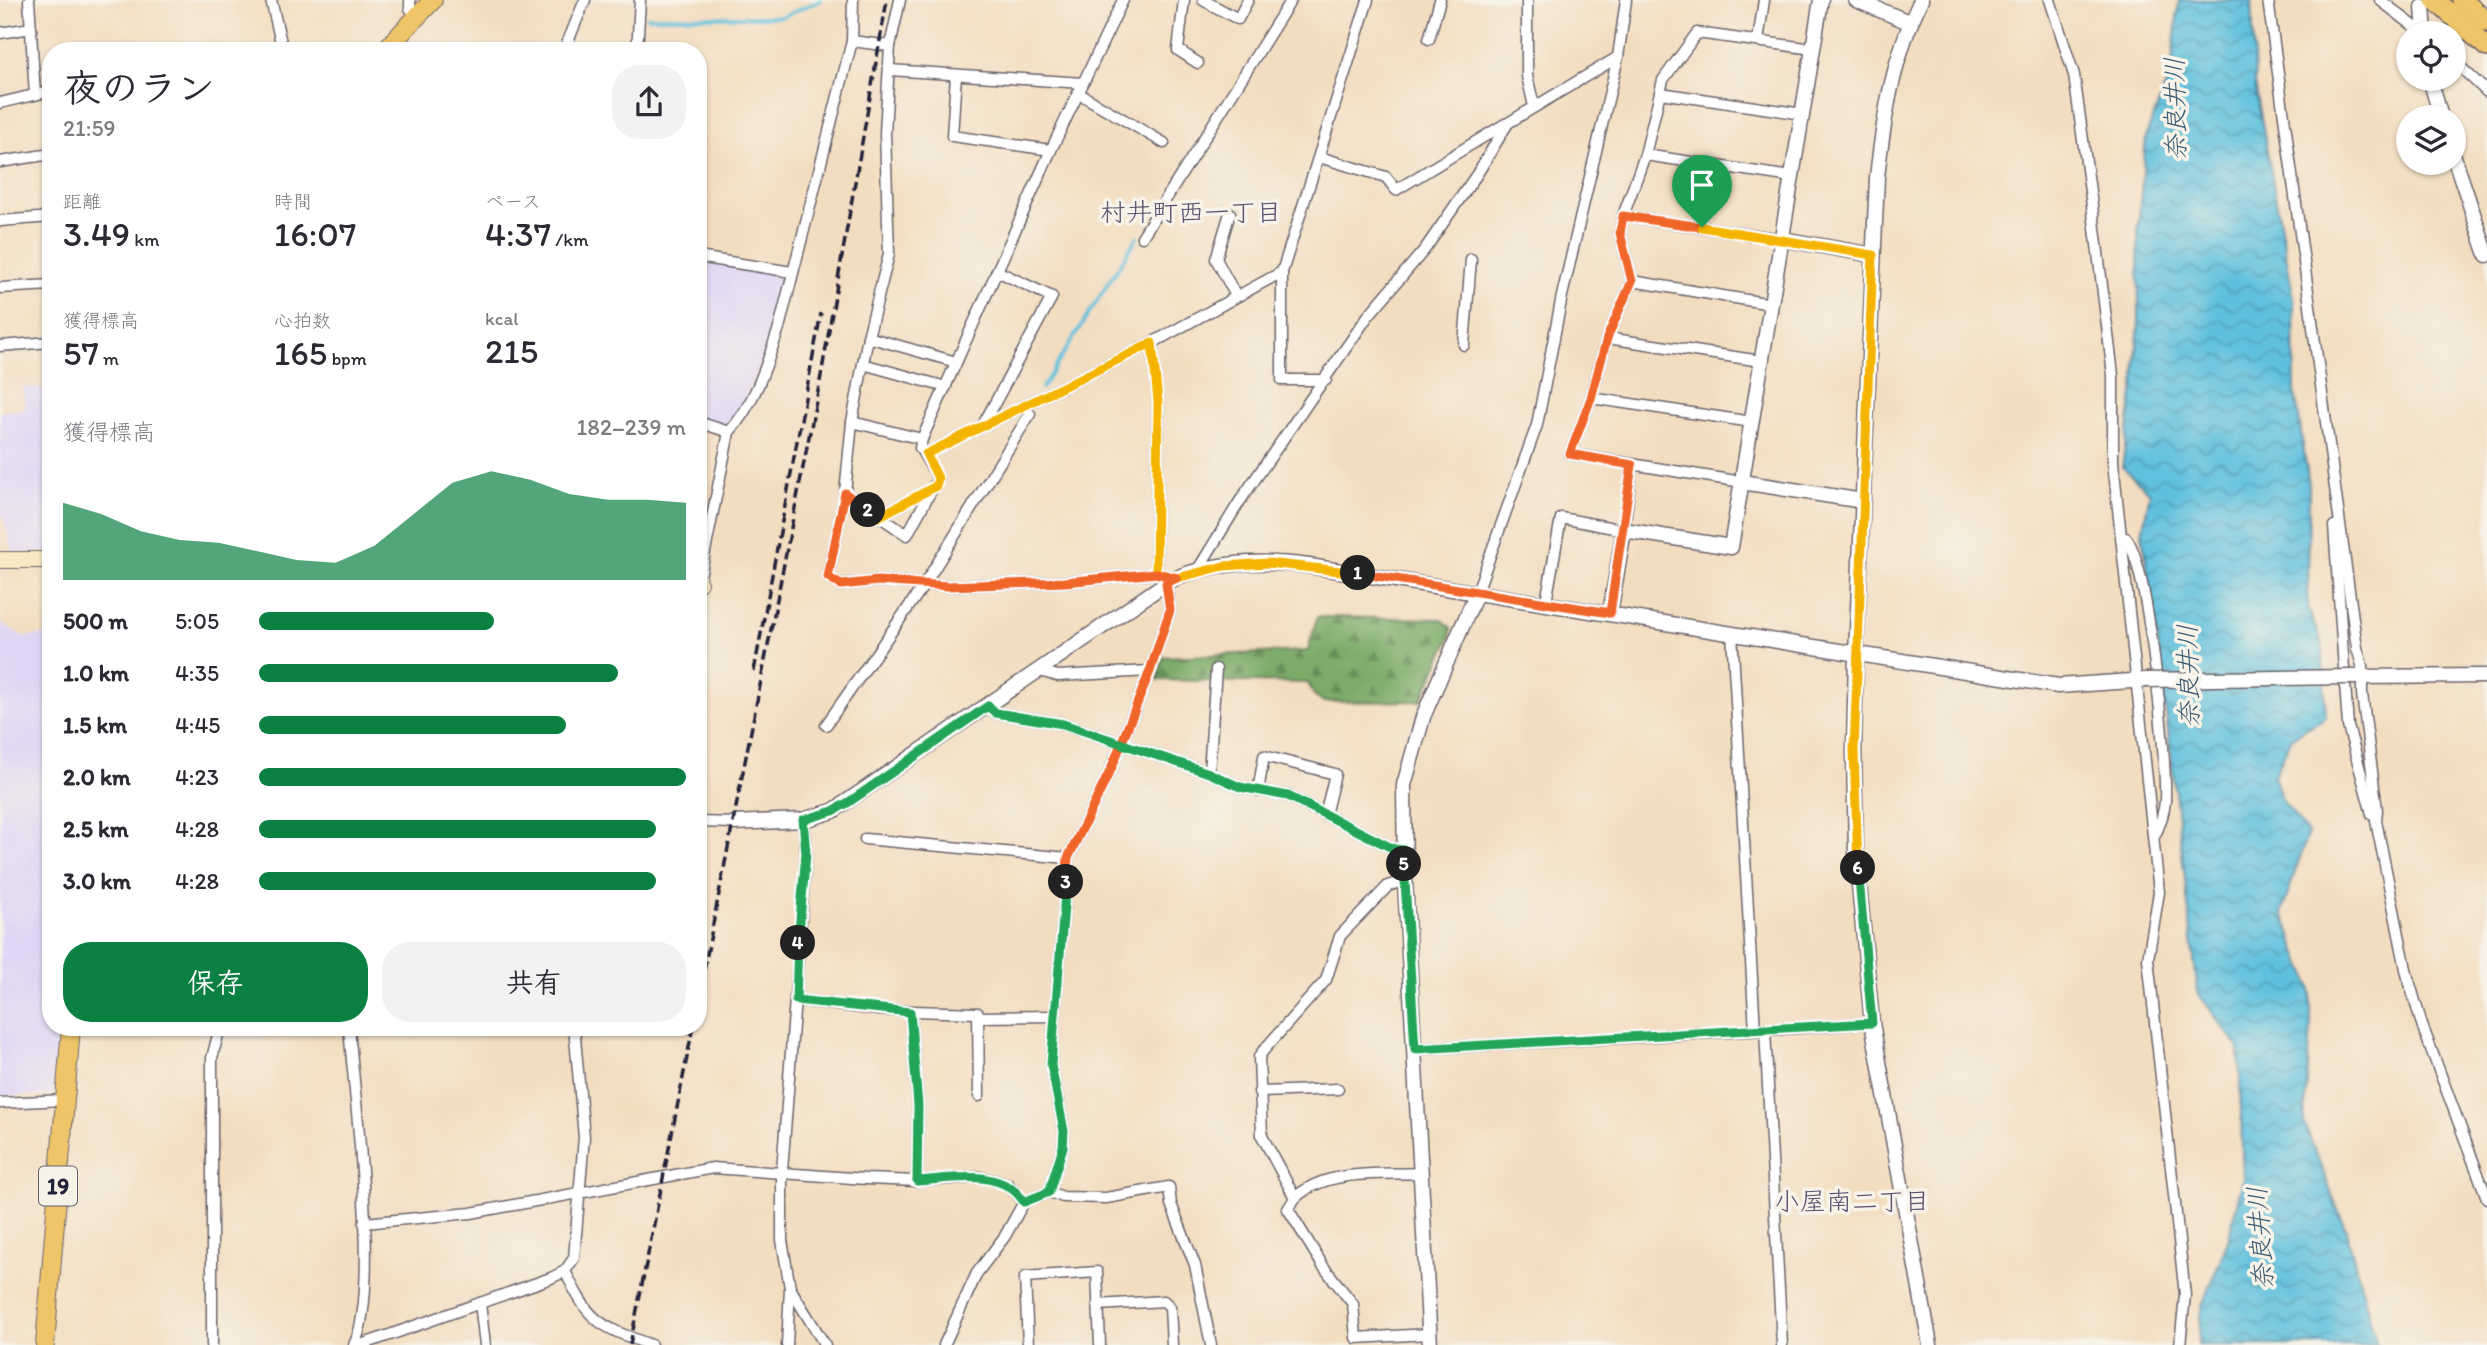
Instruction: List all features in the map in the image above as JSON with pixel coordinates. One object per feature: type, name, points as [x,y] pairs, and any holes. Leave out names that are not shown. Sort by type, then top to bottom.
[{"type":"highway","points":[[390,42],[413,9],[433,0]]},
{"type":"highway","points":[[2462,0],[2487,22]]},
{"type":"highway","points":[[2429,4],[2487,47]]},
{"type":"highway","name":"19","points":[[45,1345],[70,1036]]},
{"type":"main road","points":[[0,560],[42,560]]},
{"type":"street","points":[[29,0],[35,94]]},
{"type":"street","points":[[271,0],[281,42]]},
{"type":"street","points":[[568,42],[584,0]]},
{"type":"street","points":[[638,42],[640,0]]},
{"type":"street","points":[[707,540],[729,432],[740,419],[765,368],[779,328],[852,41],[853,0]]},
{"type":"street","points":[[900,0],[890,46],[885,133],[890,254],[868,337],[852,422],[845,493],[828,577],[841,585],[878,581],[924,585],[1166,578],[1246,564],[1303,565],[2058,685],[2359,673],[2487,676]]},
{"type":"street","points":[[845,493],[907,535],[936,486],[938,478],[920,448],[922,439],[1051,150],[1123,0]]},
{"type":"street","points":[[1184,0],[1178,50],[1198,63]]},
{"type":"street","points":[[1203,0],[1238,19],[1248,0]]},
{"type":"street","points":[[1142,237],[1292,0]]},
{"type":"street","points":[[1326,380],[1282,380],[1282,272],[1368,0]]},
{"type":"street","points":[[1429,39],[1440,0]]},
{"type":"street","points":[[1527,0],[1527,76],[1534,106]]},
{"type":"street","points":[[1422,1173],[1322,1181],[1295,1198],[1288,1209],[1323,1266],[1353,1304],[1356,1338],[1430,1340],[1422,1173],[1405,880],[1403,803],[1409,763],[1423,717],[1477,592],[1537,425],[1562,296],[1619,57],[1626,0]]},
{"type":"street","points":[[1758,41],[1764,0]]},
{"type":"street","points":[[1546,602],[1562,518],[1731,547],[1821,0]]},
{"type":"street","points":[[1856,0],[1911,23]]},
{"type":"street","points":[[1922,0],[1895,68],[1885,114],[1877,177],[1856,654],[1856,852],[1872,1023],[1930,1345]]},
{"type":"street","points":[[2050,0],[2078,98],[2113,375],[2113,462],[2142,680],[2159,892],[2148,959],[2185,1295],[2180,1345]]},
{"type":"street","points":[[2268,0],[2357,648],[2376,821],[2407,974],[2422,1026],[2487,1198]]},
{"type":"street","points":[[2380,0],[2408,21]]},
{"type":"street","points":[[0,33],[31,28]]},
{"type":"street","points":[[1813,49],[1697,33],[1663,80],[1645,155],[1623,216],[1620,233],[1632,281],[1607,338],[1591,398],[1570,454],[1863,500]]},
{"type":"street","points":[[852,41],[890,46]]},
{"type":"street","points":[[1319,157],[1386,177],[1396,190],[1619,57]]},
{"type":"street","points":[[890,70],[1081,88],[1164,143]]},
{"type":"street","points":[[2466,73],[2487,93]]},
{"type":"street","points":[[956,75],[952,136],[1051,150]]},
{"type":"street","points":[[0,103],[42,93]]},
{"type":"street","points":[[1660,93],[1803,114]]},
{"type":"street","points":[[1197,571],[1240,501],[1368,316],[1425,249],[1477,174],[1508,122]]},
{"type":"street","points":[[0,162],[42,155]]},
{"type":"street","points":[[1645,155],[1791,177]]},
{"type":"street","points":[[2460,175],[2487,255]]},
{"type":"street","points":[[1230,213],[1216,259],[1236,296]]},
{"type":"street","points":[[1623,216],[1873,255]]},
{"type":"street","points":[[0,221],[42,218]]},
{"type":"street","points":[[707,258],[792,272]]},
{"type":"street","points":[[1464,345],[1471,259]]},
{"type":"street","points":[[984,423],[1052,297],[997,271]]},
{"type":"street","points":[[926,454],[984,423],[1152,343],[1282,272]]},
{"type":"street","points":[[1632,281],[1771,304]]},
{"type":"street","points":[[0,288],[42,286]]},
{"type":"street","points":[[868,337],[956,362]]},
{"type":"street","points":[[1607,338],[1761,361]]},
{"type":"street","points":[[0,346],[42,343]]},
{"type":"street","points":[[1049,1192],[1063,1147],[1064,1131],[1051,1065],[1068,858],[1122,744],[1170,610],[1152,343]]},
{"type":"street","points":[[863,364],[946,387]]},
{"type":"street","points":[[1591,398],[1752,422]]},
{"type":"street","points":[[826,725],[924,585],[1030,414]]},
{"type":"street","points":[[852,422],[922,439]]},
{"type":"street","points":[[707,425],[729,432]]},
{"type":"street","points":[[1610,613],[1632,465]]},
{"type":"street","points":[[878,517],[936,486]]},
{"type":"street","points":[[2336,503],[2333,513],[2334,545],[2348,726],[2376,821]]},
{"type":"street","points":[[2123,535],[2130,543],[2143,585],[2155,673],[2165,801],[2161,824],[2154,837]]},
{"type":"street","points":[[707,821],[803,820],[833,811],[1039,671],[1166,578]]},
{"type":"street","points":[[1732,633],[1782,1345]]},
{"type":"street","points":[[1209,773],[1216,669]]},
{"type":"street","points":[[1039,671],[1058,676],[1150,671]]},
{"type":"street","points":[[988,706],[996,713],[1063,724],[1209,773],[1240,787],[1288,796],[1394,849],[1404,850]]},
{"type":"street","points":[[1258,791],[1264,756],[1335,774],[1325,815]]},
{"type":"street","points":[[787,1345],[790,1288],[782,1240],[782,1171],[806,853],[803,820]]},
{"type":"street","points":[[865,839],[1068,858]]},
{"type":"street","points":[[1295,1198],[1262,1136],[1259,1058],[1326,980],[1340,936],[1388,886],[1405,880]]},
{"type":"street","points":[[796,1000],[910,1012],[978,1013],[979,1096]]},
{"type":"street","points":[[910,1012],[918,1105],[917,1181]]},
{"type":"street","points":[[978,1017],[1055,1016]]},
{"type":"street","points":[[1415,1049],[1872,1023]]},
{"type":"street","points":[[212,1345],[212,1058],[218,1036]]},
{"type":"street","points":[[350,1036],[364,1223],[363,1312],[354,1345],[364,1344],[565,1271],[574,1258],[578,1241],[584,1137],[575,1036]]},
{"type":"street","points":[[1259,1092],[1338,1089]]},
{"type":"street","points":[[0,1103],[65,1100]]},
{"type":"street","points":[[364,1223],[471,1213],[713,1168],[917,1181],[980,1177],[1007,1183],[1024,1202]]},
{"type":"street","points":[[944,1345],[978,1273],[1005,1236],[1024,1202],[1049,1192],[1063,1197],[1106,1198],[1169,1187],[1171,1204],[1195,1265],[1211,1345]]},
{"type":"street","points":[[565,1271],[584,1310],[602,1326],[651,1345]]},
{"type":"street","points":[[1028,1345],[1025,1277],[1097,1272],[1100,1345]]},
{"type":"street","points":[[790,1288],[825,1345]]},
{"type":"street","points":[[1098,1305],[1164,1301],[1170,1307],[1172,1345]]},
{"type":"street","points":[[480,1303],[485,1345]]},
{"type":"shaded area","points":[[707,262],[782,273],[786,280],[773,332],[760,366],[737,414],[726,428],[707,422]]},
{"type":"shaded area","points":[[23,387],[42,389],[42,552],[13,552],[0,507],[0,411],[25,410]]},
{"type":"shaded area","points":[[0,622],[24,637],[42,635],[42,1036],[61,1036],[58,1078],[52,1095],[0,1096]]},
{"type":"green space","points":[[1317,617],[1442,619],[1451,628],[1451,636],[1421,701],[1324,702],[1314,695],[1308,683],[1157,680],[1163,657],[1308,651]]},
{"type":"water","name":"奈良井川","points":[[2179,0],[2252,0],[2255,84],[2294,299],[2295,392],[2309,485],[2308,609],[2322,643],[2326,717],[2292,737],[2274,776],[2282,800],[2308,833],[2282,911],[2311,988],[2304,1123],[2347,1233],[2377,1345],[2198,1345],[2201,1309],[2228,1241],[2243,1179],[2239,1048],[2198,993],[2156,626],[2142,533],[2150,493],[2122,467],[2134,388],[2139,321],[2138,231],[2146,136],[2171,72]]},
{"type":"waterway","points":[[647,17],[782,17],[821,0]]},
{"type":"waterway","points":[[1042,388],[1138,236]]},
{"type":"railway","points":[[707,954],[821,376],[887,0]]},
{"type":"railway","points":[[754,671],[821,313]]},
{"type":"railway","points":[[630,1345],[691,1036]]},
{"type":"district","name":"村井町西一丁目","points":[[1191,212]]},
{"type":"district","name":"小屋南二丁目","points":[[1852,1201]]},
{"type":"route","points":[[1702,227],[1623,216],[1620,233],[1632,281],[1607,338],[1591,398],[1570,454],[1632,465],[1610,613],[1303,565],[1268,563],[1224,566],[1177,578],[1156,573],[1158,401],[1152,343],[984,423],[926,454],[938,478],[936,486],[878,517],[845,493],[828,577],[841,585],[878,581],[948,586],[1065,582],[1156,573],[1177,578],[1166,583],[1171,601],[1170,610],[1122,744],[1068,858],[1051,1065],[1064,1131],[1063,1147],[1049,1192],[1024,1202],[1007,1183],[980,1177],[917,1181],[918,1105],[910,1012],[796,1000],[806,853],[803,820],[833,811],[849,802],[988,706],[996,713],[1063,724],[1122,744],[1209,773],[1240,787],[1288,796],[1394,849],[1404,850],[1415,1049],[1872,1023],[1856,852],[1854,751],[1873,255],[1702,227]]}]
